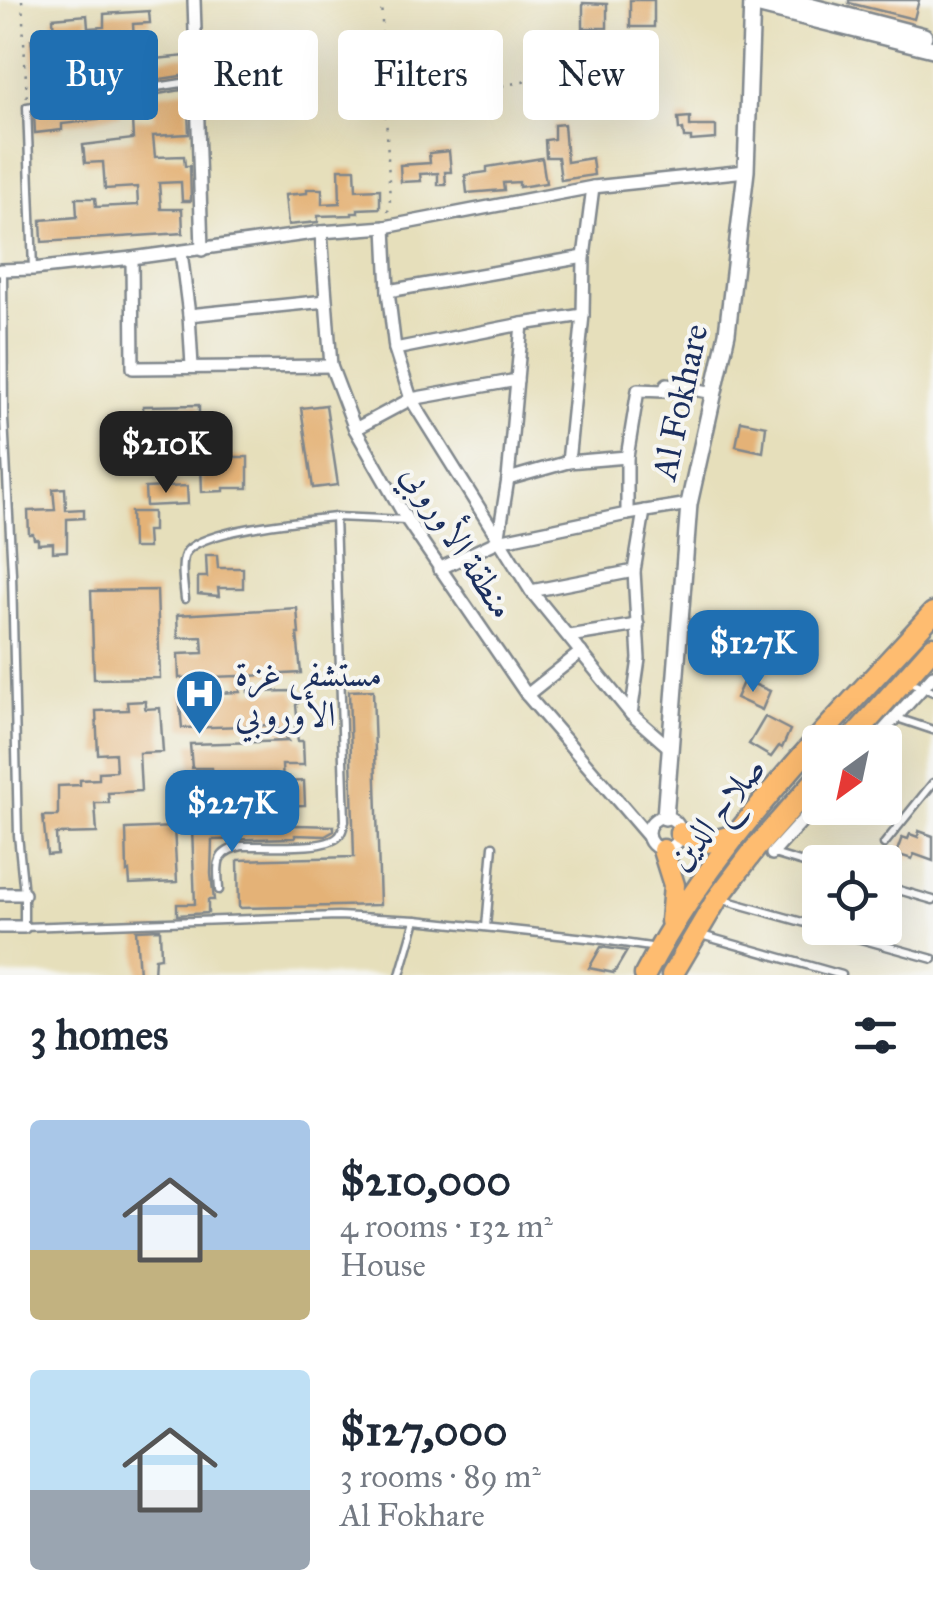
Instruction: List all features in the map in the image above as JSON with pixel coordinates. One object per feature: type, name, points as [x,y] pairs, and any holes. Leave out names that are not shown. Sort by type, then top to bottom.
[{"type":"highway","name":"صلاح الدين","points":[[645,975],[670,928],[734,836],[933,613]]},
{"type":"highway","points":[[871,725],[920,686],[933,647]]},
{"type":"highway","name":"صلاح الدين","points":[[672,975],[717,898],[763,852],[802,799]]},
{"type":"highway","points":[[680,833],[698,843],[734,836]]},
{"type":"highway","points":[[655,843],[674,885],[670,928]]},
{"type":"street","points":[[194,0],[195,30]]},
{"type":"street","points":[[786,0],[933,38]]},
{"type":"street","points":[[752,2],[933,49]]},
{"type":"street","name":"Al Fokhare","points":[[665,817],[689,504],[727,333],[746,171],[752,2]]},
{"type":"street","points":[[197,120],[202,250]]},
{"type":"street","points":[[1,270],[385,227],[593,187],[746,171]]},
{"type":"street","points":[[568,462],[593,187]]},
{"type":"street","points":[[385,227],[395,349],[412,399],[530,591],[631,714],[671,749]]},
{"type":"street","name":"منطقة الأوروبي","points":[[321,232],[331,366],[356,429],[407,520],[527,695],[655,843]]},
{"type":"street","points":[[181,252],[192,366]]},
{"type":"street","points":[[388,290],[584,257]]},
{"type":"street","points":[[132,258],[133,368],[331,366]]},
{"type":"street","points":[[189,314],[326,301]]},
{"type":"street","points":[[395,349],[582,314]]},
{"type":"street","points":[[498,541],[508,480],[522,324]]},
{"type":"street","points":[[356,429],[412,399],[517,380]]},
{"type":"street","points":[[627,514],[628,457],[638,390],[664,392],[667,384],[714,393]]},
{"type":"street","points":[[508,480],[568,462],[628,457]]},
{"type":"street","points":[[439,569],[498,541],[689,504]]},
{"type":"street","points":[[631,714],[639,658],[634,571],[644,511]]},
{"type":"street","points":[[530,591],[634,571]]},
{"type":"street","points":[[569,636],[638,625]]},
{"type":"street","points":[[527,695],[580,652]]},
{"type":"street","points":[[920,686],[933,676]]},
{"type":"street","points":[[880,725],[886,714]]},
{"type":"street","points":[[763,852],[802,816]]},
{"type":"street","points":[[665,817],[676,823],[680,833],[673,847],[655,843],[649,826],[665,817]]},
{"type":"street","points":[[0,894],[24,894]]},
{"type":"street","points":[[0,927],[24,928]]},
{"type":"lane","points":[[33,269],[27,108],[178,84]]},
{"type":"lane","points":[[1,270],[24,928],[338,916],[416,920],[658,948]]},
{"type":"lane","points":[[219,890],[218,862],[230,848],[322,845],[341,834],[345,821],[335,516]]},
{"type":"lane","points":[[185,598],[183,560],[188,550],[206,540],[256,526],[335,516],[407,520]]},
{"type":"lane","points":[[886,714],[933,730]]},
{"type":"lane","points":[[884,844],[933,783]]},
{"type":"lane","points":[[486,927],[493,846]]},
{"type":"lane","points":[[763,852],[802,863]]},
{"type":"lane","points":[[902,891],[933,900]]},
{"type":"lane","points":[[717,898],[802,922]]},
{"type":"lane","points":[[400,975],[416,920]]},
{"type":"lane","points":[[695,933],[842,975]]},
{"type":"lane","points":[[884,945],[933,959]]},
{"type":"path","points":[[22,0],[27,108]]},
{"type":"path","points":[[381,0],[382,30]]},
{"type":"path","points":[[385,227],[390,203],[387,120]]},
{"type":"building","points":[[630,0],[654,0],[654,27],[630,27]]},
{"type":"building","points":[[849,0],[919,0],[914,19]]},
{"type":"building","points":[[583,3],[607,4],[607,28],[583,28]]},
{"type":"building","points":[[149,11],[150,23],[133,24],[133,30],[54,30],[53,18],[87,15],[88,28],[104,27],[104,14]]},
{"type":"building","points":[[178,57],[178,76],[158,79],[158,59]]},
{"type":"building","points":[[178,91],[178,120],[188,120],[189,134],[153,136],[155,157],[184,156],[185,166],[190,166],[191,201],[182,201],[181,182],[159,183],[161,209],[182,209],[183,233],[42,242],[41,220],[77,217],[76,198],[95,198],[96,207],[138,205],[137,187],[105,189],[103,162],[85,163],[83,145],[133,139],[132,120],[158,120],[158,94]]},
{"type":"building","points":[[690,117],[690,126],[716,126],[716,139],[684,138],[678,118]]},
{"type":"building","points":[[34,120],[99,120],[62,124],[62,130],[35,133]]},
{"type":"building","points":[[564,124],[567,162],[592,158],[594,175],[561,180],[558,157],[546,157],[545,140],[554,139],[554,125]]},
{"type":"building","points":[[449,151],[451,172],[445,172],[446,185],[438,185],[438,173],[420,174],[421,181],[401,182],[400,165],[430,163],[429,153]]},
{"type":"building","points":[[542,158],[546,183],[519,187],[519,182],[503,183],[504,190],[467,193],[465,175],[487,172],[487,167]]},
{"type":"building","points":[[339,169],[355,169],[356,190],[380,189],[380,208],[358,209],[352,215],[318,216],[318,222],[288,225],[285,195],[322,189],[322,204],[340,203]]},
{"type":"building","points":[[199,405],[199,416],[210,416],[211,443],[223,443],[223,457],[248,457],[248,488],[202,492],[200,434],[190,434],[190,429],[144,430],[143,406]]},
{"type":"building","points":[[326,405],[338,485],[313,488],[301,408]]},
{"type":"building","points":[[741,421],[766,426],[763,452],[736,446]]},
{"type":"building","points":[[187,486],[188,504],[146,506],[145,488]]},
{"type":"building","points":[[65,488],[66,510],[84,509],[84,518],[67,519],[67,551],[53,552],[53,543],[38,544],[38,539],[29,534],[28,511],[55,510],[53,489]]},
{"type":"building","points":[[131,512],[153,512],[153,531],[147,531],[148,548],[132,548]]},
{"type":"building","points":[[206,555],[217,555],[218,568],[243,568],[243,588],[218,588],[219,596],[198,594],[198,577],[207,577]]},
{"type":"building","points":[[157,590],[160,678],[94,679],[91,591]]},
{"type":"building","points":[[297,608],[301,673],[248,676],[248,692],[294,691],[300,718],[295,725],[298,741],[303,741],[304,765],[282,765],[283,782],[304,781],[305,805],[191,808],[190,784],[213,784],[212,768],[192,768],[190,744],[288,741],[275,725],[182,728],[179,694],[240,692],[239,676],[179,678],[178,654],[203,653],[202,637],[178,638],[177,615]]},
{"type":"building","points":[[744,680],[770,691],[762,710],[736,698]]},
{"type":"building","points":[[373,690],[380,905],[239,908],[238,860],[354,857],[349,691]]},
{"type":"building","points":[[145,701],[145,709],[160,708],[163,752],[139,753],[141,791],[108,793],[109,803],[95,803],[97,833],[56,834],[57,854],[47,855],[43,816],[58,816],[58,786],[80,785],[80,780],[99,779],[99,772],[116,771],[115,753],[98,754],[96,711],[128,710],[127,702]]},
{"type":"building","points":[[765,717],[790,730],[782,748],[779,746],[771,757],[749,744]]},
{"type":"building","points":[[334,826],[334,831],[325,836],[212,840],[214,900],[208,900],[208,913],[177,915],[177,904],[195,904],[192,829]]},
{"type":"building","points":[[174,827],[177,882],[130,884],[126,829]]},
{"type":"building","points":[[919,831],[933,836],[933,861],[914,854],[912,859],[902,856],[902,837],[918,837]]},
{"type":"building","points":[[160,929],[161,957],[155,958],[154,975],[139,975],[136,930]]},
{"type":"building","points":[[601,947],[627,951],[614,973],[589,968]]},
{"type":"place","name":"مستشفى غزة الأوروبي","points":[[200,736]]}]
